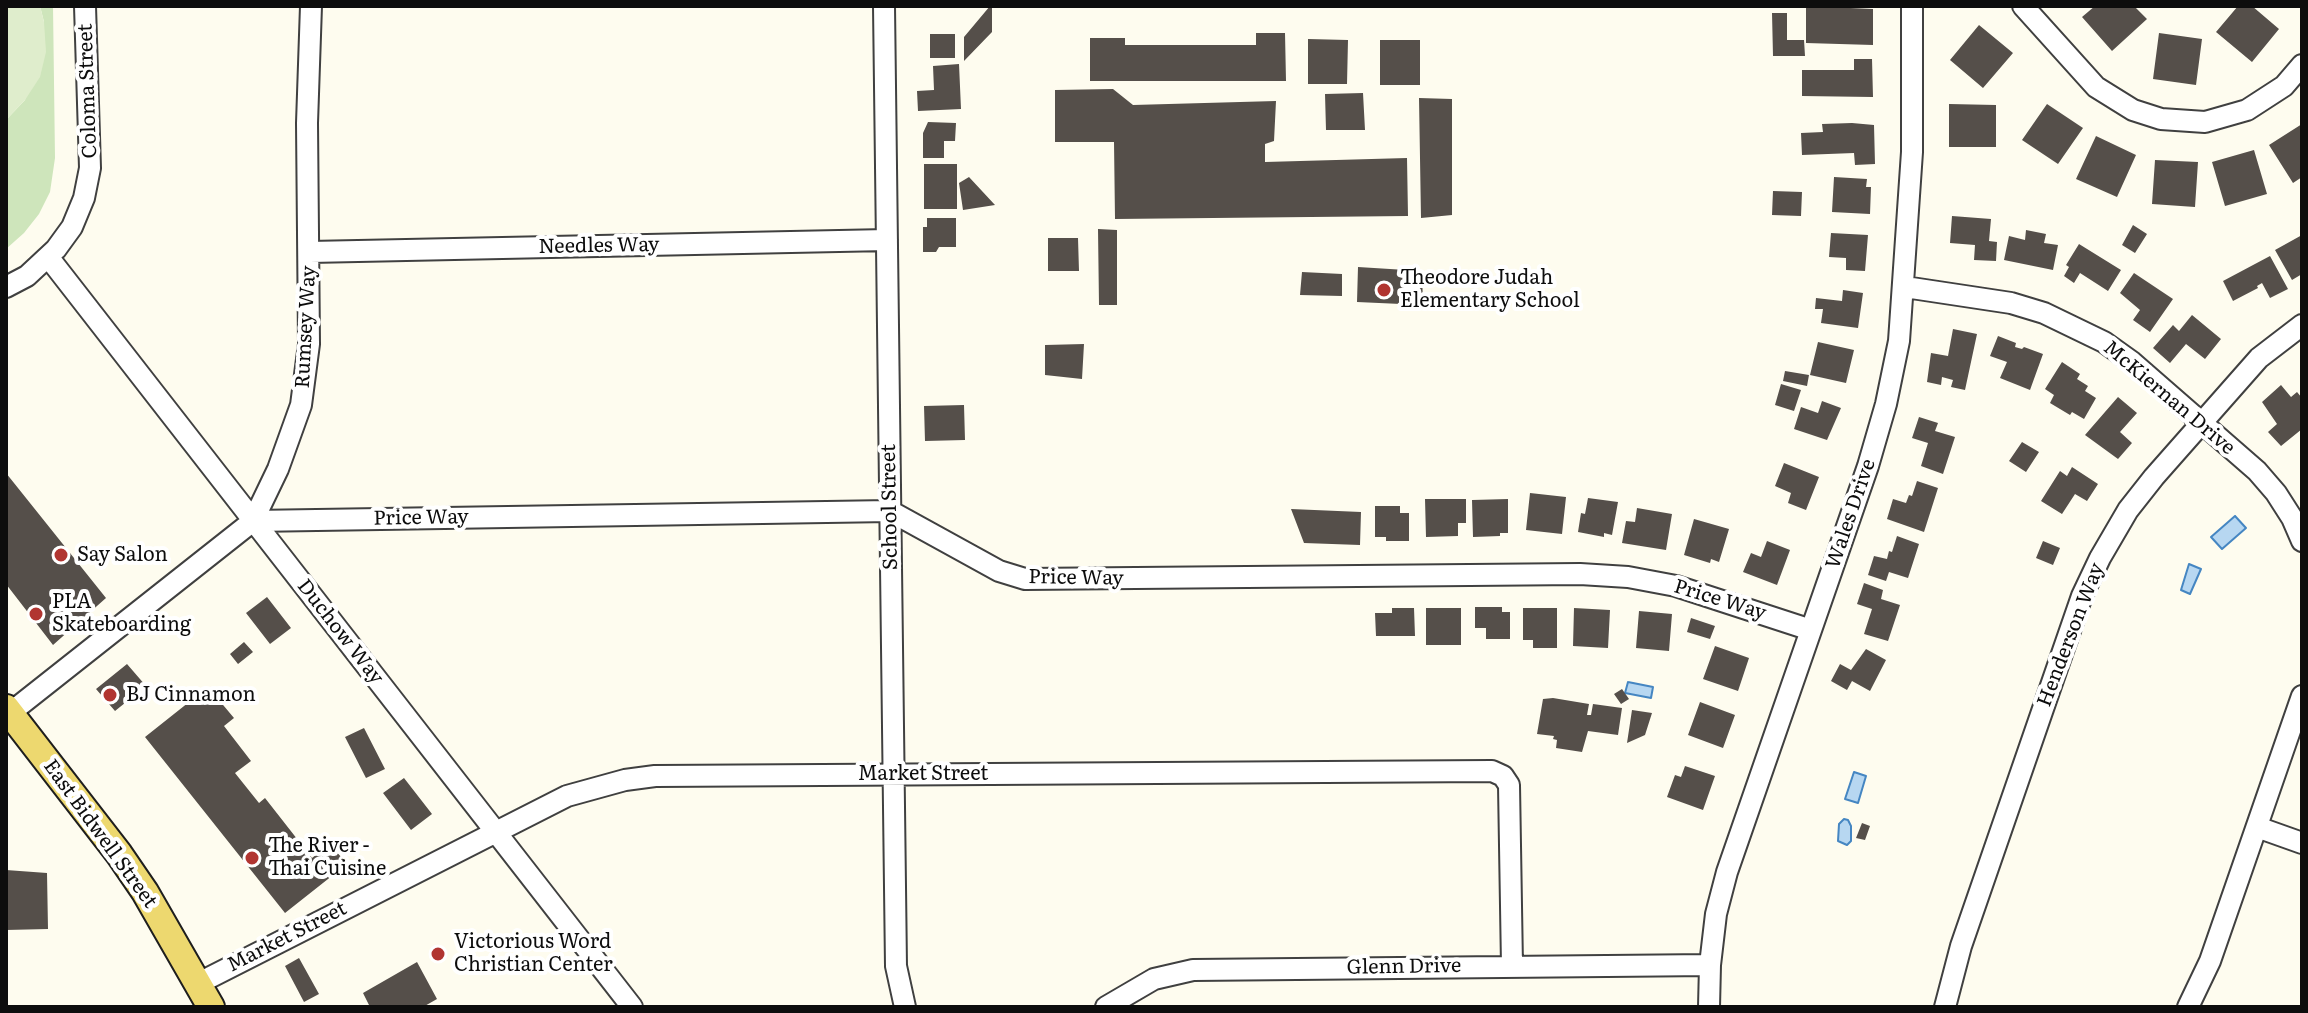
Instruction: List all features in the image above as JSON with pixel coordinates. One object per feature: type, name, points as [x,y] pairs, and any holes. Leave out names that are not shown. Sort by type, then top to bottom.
[{"type":"main road","name":"East Bidwell Street","points":[[8,711],[119,854],[145,892],[211,1007]]},
{"type":"street","name":"Coloma Street","points":[[6,287],[27,276],[49,258],[72,227],[84,198],[90,168],[85,6]]},
{"type":"street","name":"Rumsey Way","points":[[8,711],[253,521],[291,437],[301,405],[309,344],[307,123],[311,6]]},
{"type":"street","name":"School Street","points":[[884,6],[896,966],[905,1007]]},
{"type":"street","name":"Wales Drive","points":[[1709,1007],[1716,914],[1727,872],[1886,404],[1899,341],[1912,152],[1912,6]]},
{"type":"street","points":[[2023,6],[2096,87],[2133,110],[2161,119],[2205,122],[2247,110],[2284,86],[2302,65]]},
{"type":"street","name":"Needles Way","points":[[310,252],[887,240]]},
{"type":"street","name":"Duchow Way","points":[[49,258],[632,1007]]},
{"type":"street","name":"McKiernan Drive","points":[[1905,287],[2011,303],[2075,326],[2132,362],[2257,471],[2276,493],[2302,541]]},
{"type":"street","name":"Henderson Way","points":[[1945,1007],[1961,946],[2082,596],[2100,558],[2128,510],[2202,423],[2259,358],[2302,325]]},
{"type":"street","name":"Price Way","points":[[253,521],[890,511],[999,571],[1025,579],[1580,574],[1628,577],[1676,586],[1811,630]]},
{"type":"street","points":[[2188,1007],[2210,961],[2302,696]]},
{"type":"street","name":"Market Street","points":[[197,984],[567,796],[625,780],[655,776],[1492,771],[1503,776],[1509,785],[1512,966]]},
{"type":"street","points":[[2257,827],[2302,843]]},
{"type":"street","name":"Glenn Drive","points":[[1106,1007],[1134,1000],[1166,974],[1193,970],[1710,965]]},
{"type":"green space","points":[[6,6],[40,6],[46,52],[40,77],[25,100],[6,120]]},
{"type":"green space","points":[[40,6],[53,6],[55,158],[50,192],[39,214],[6,249],[6,120],[25,100],[44,22]]},
{"type":"water","points":[[2235,516],[2246,528],[2222,549],[2211,537]]},
{"type":"water","points":[[2189,564],[2201,569],[2190,594],[2181,590]]},
{"type":"water","points":[[1628,682],[1653,687],[1651,698],[1625,693]]},
{"type":"water","points":[[1854,772],[1866,776],[1858,803],[1845,799]]},
{"type":"water","points":[[1844,819],[1851,826],[1851,841],[1847,845],[1838,841],[1839,824]]},
{"type":"building","points":[[990,6],[992,32],[964,61],[964,37]]},
{"type":"building","points":[[1806,6],[1873,9],[1873,45],[1806,43]]},
{"type":"building","points":[[2095,6],[2134,6],[2147,19],[2112,51],[2082,17]]},
{"type":"building","points":[[2238,6],[2252,6],[2279,29],[2252,62],[2216,32]]},
{"type":"building","points":[[1772,13],[1787,13],[1787,40],[1804,40],[1805,56],[1773,56]]},
{"type":"building","points":[[1979,25],[2013,53],[1983,88],[1950,60]]},
{"type":"building","points":[[1256,33],[1285,33],[1286,81],[1090,81],[1090,38],[1125,38],[1125,45],[1256,45]]},
{"type":"building","points":[[2159,33],[2202,39],[2196,85],[2153,79]]},
{"type":"building","points":[[930,34],[955,34],[955,58],[930,58]]},
{"type":"building","points":[[1308,39],[1348,40],[1347,84],[1308,84]]},
{"type":"building","points":[[1380,40],[1420,40],[1420,85],[1380,85]]},
{"type":"building","points":[[1854,59],[1872,59],[1873,97],[1802,96],[1802,70],[1854,70]]},
{"type":"building","points":[[959,64],[961,109],[918,111],[917,91],[934,90],[933,66]]},
{"type":"building","points":[[1113,89],[1133,105],[1276,101],[1274,141],[1265,144],[1265,162],[1407,158],[1408,216],[1115,219],[1114,142],[1055,142],[1055,90]]},
{"type":"building","points":[[1363,93],[1365,130],[1326,130],[1325,94]]},
{"type":"building","points":[[1419,98],[1452,99],[1452,215],[1421,218]]},
{"type":"building","points":[[1949,104],[1996,105],[1996,147],[1949,147]]},
{"type":"building","points":[[2047,104],[2083,128],[2058,164],[2022,140]]},
{"type":"building","points":[[928,122],[956,123],[955,141],[944,141],[944,158],[923,158],[923,133]]},
{"type":"building","points":[[1822,124],[1874,125],[1875,164],[1855,165],[1854,153],[1802,155],[1801,133],[1823,132]]},
{"type":"building","points":[[2302,124],[2302,177],[2293,183],[2269,145]]},
{"type":"building","points":[[2096,136],[2136,155],[2117,197],[2076,179]]},
{"type":"building","points":[[2254,150],[2267,194],[2225,206],[2212,162]]},
{"type":"building","points":[[2155,160],[2198,162],[2195,207],[2152,204]]},
{"type":"building","points":[[924,164],[957,164],[957,209],[924,209]]},
{"type":"building","points":[[969,177],[995,205],[963,210],[959,183]]},
{"type":"building","points":[[1834,177],[1867,179],[1866,187],[1871,187],[1870,214],[1832,212]]},
{"type":"building","points":[[1773,191],[1802,192],[1801,216],[1772,215]]},
{"type":"building","points":[[1952,216],[1991,219],[1989,241],[1997,242],[1996,261],[1974,260],[1975,245],[1950,243]]},
{"type":"building","points":[[927,218],[956,218],[956,247],[939,247],[936,252],[923,252],[923,227],[927,227]]},
{"type":"building","points":[[2133,225],[2147,234],[2135,253],[2122,245]]},
{"type":"building","points":[[1098,229],[1117,230],[1117,305],[1099,305]]},
{"type":"building","points":[[2026,230],[2046,234],[2044,243],[2058,245],[2053,270],[2004,260],[2009,236],[2025,240]]},
{"type":"building","points":[[1831,233],[1868,235],[1865,271],[1846,270],[1846,258],[1829,257]]},
{"type":"building","points":[[2302,235],[2302,274],[2292,280],[2275,250]]},
{"type":"building","points":[[1048,238],[1078,238],[1079,271],[1048,271]]},
{"type":"building","points":[[2079,244],[2121,270],[2108,291],[2080,273],[2074,283],[2064,276],[2069,267],[2066,265]]},
{"type":"building","points":[[2270,256],[2288,289],[2270,298],[2262,283],[2233,301],[2223,281]]},
{"type":"building","points":[[1358,267],[1422,271],[1423,305],[1357,302]]},
{"type":"building","points":[[1302,272],[1342,274],[1342,296],[1300,295]]},
{"type":"building","points":[[2134,273],[2173,299],[2150,332],[2133,320],[2140,310],[2120,293]]},
{"type":"building","points":[[1843,290],[1863,293],[1858,328],[1821,323],[1823,309],[1815,309],[1816,298],[1842,301]]},
{"type":"building","points":[[2192,315],[2221,339],[2205,359],[2186,344],[2170,363],[2153,348],[2173,325],[2179,331]]},
{"type":"building","points":[[1953,329],[1977,334],[1965,390],[1951,387],[1953,380],[1942,377],[1941,385],[1927,382],[1931,353],[1948,356]]},
{"type":"building","points":[[1998,336],[2016,343],[2015,347],[2043,354],[2030,390],[2000,378],[2007,362],[1990,356]]},
{"type":"building","points":[[1818,342],[1854,350],[1846,383],[1810,375]]},
{"type":"building","points":[[1084,344],[1082,379],[1045,375],[1045,345]]},
{"type":"building","points":[[2062,362],[2080,374],[2077,379],[2088,386],[2085,391],[2096,398],[2084,419],[2050,403],[2054,395],[2045,389]]},
{"type":"building","points":[[1785,371],[1809,375],[1807,386],[1783,381]]},
{"type":"building","points":[[1781,384],[1801,390],[1794,411],[1775,405]]},
{"type":"building","points":[[2281,385],[2291,397],[2297,392],[2302,398],[2302,429],[2281,446],[2268,432],[2277,424],[2262,402]]},
{"type":"building","points":[[2118,397],[2137,413],[2120,432],[2132,443],[2118,459],[2085,435]]},
{"type":"building","points":[[1822,401],[1841,408],[1827,440],[1794,429],[1801,407],[1818,413]]},
{"type":"building","points":[[964,405],[965,440],[925,441],[924,406]]},
{"type":"building","points":[[1919,417],[1938,423],[1935,431],[1955,437],[1943,474],[1921,466],[1928,443],[1912,438]]},
{"type":"building","points":[[2022,442],[2039,452],[2026,472],[2009,461]]},
{"type":"building","points":[[1784,463],[1819,477],[1806,510],[1788,503],[1791,493],[1775,486]]},
{"type":"building","points":[[2072,467],[2098,484],[2087,501],[2075,494],[2062,514],[2041,501],[2060,471],[2067,476]]},
{"type":"building","points":[[6,473],[106,598],[53,645],[6,584]]},
{"type":"building","points":[[1917,481],[1938,488],[1924,532],[1887,519],[1893,499],[1906,503]]},
{"type":"building","points":[[1530,493],[1566,497],[1562,534],[1526,530]]},
{"type":"building","points":[[1588,498],[1618,502],[1612,535],[1604,533],[1604,537],[1578,532],[1581,513],[1585,514]]},
{"type":"building","points":[[1425,499],[1466,499],[1466,523],[1458,523],[1458,536],[1426,537]]},
{"type":"building","points":[[1508,499],[1508,533],[1473,537],[1472,500]]},
{"type":"building","points":[[1375,506],[1400,506],[1400,513],[1409,513],[1409,541],[1386,541],[1386,537],[1375,537]]},
{"type":"building","points":[[1637,508],[1672,514],[1666,550],[1622,543],[1626,521],[1635,522]]},
{"type":"building","points":[[1291,509],[1361,512],[1360,545],[1304,543]]},
{"type":"building","points":[[1694,519],[1729,529],[1719,562],[1711,559],[1710,563],[1684,555]]},
{"type":"building","points":[[1897,536],[1919,544],[1908,578],[1889,572],[1886,581],[1868,575],[1874,556],[1887,559]]},
{"type":"building","points":[[1767,541],[1790,550],[1777,585],[1743,572],[1751,553],[1761,557]]},
{"type":"building","points":[[2043,541],[2060,548],[2053,565],[2036,558]]},
{"type":"building","points":[[1864,583],[1883,590],[1881,599],[1900,605],[1888,641],[1864,634],[1872,609],[1857,604]]},
{"type":"building","points":[[267,597],[291,628],[270,644],[246,613]]},
{"type":"building","points":[[1475,607],[1502,607],[1502,612],[1510,612],[1510,639],[1486,639],[1486,628],[1475,628]]},
{"type":"building","points":[[1392,608],[1414,608],[1415,636],[1376,636],[1375,613],[1392,613]]},
{"type":"building","points":[[1426,608],[1461,608],[1461,645],[1426,645]]},
{"type":"building","points":[[1523,608],[1557,608],[1557,648],[1533,648],[1533,640],[1523,640]]},
{"type":"building","points":[[1574,608],[1610,610],[1608,648],[1573,646]]},
{"type":"building","points":[[1639,611],[1672,614],[1669,651],[1636,648]]},
{"type":"building","points":[[1691,618],[1715,626],[1710,639],[1687,632]]},
{"type":"building","points":[[244,642],[253,652],[238,664],[230,654]]},
{"type":"building","points":[[1715,646],[1749,658],[1738,691],[1703,679]]},
{"type":"building","points":[[1866,649],[1886,660],[1870,691],[1852,681],[1847,690],[1831,681],[1840,664],[1851,670]]},
{"type":"building","points":[[127,664],[146,686],[115,711],[96,689]]},
{"type":"building","points":[[208,687],[234,718],[224,726],[251,761],[235,773],[259,803],[265,798],[312,858],[330,844],[347,864],[285,913],[145,737]]},
{"type":"building","points":[[1622,689],[1629,699],[1621,704],[1614,694]]},
{"type":"building","points":[[1543,699],[1589,704],[1587,715],[1591,715],[1593,704],[1622,708],[1618,735],[1588,731],[1582,752],[1556,748],[1554,736],[1537,734]]},
{"type":"building","points":[[1700,702],[1735,715],[1723,748],[1688,735]]},
{"type":"building","points":[[1632,710],[1652,713],[1645,735],[1627,743]]},
{"type":"building","points":[[364,728],[385,769],[366,778],[345,737]]},
{"type":"building","points":[[1685,766],[1715,776],[1703,810],[1667,797],[1675,775],[1681,777]]},
{"type":"building","points":[[404,778],[432,814],[411,830],[383,793]]},
{"type":"building","points":[[1862,823],[1870,826],[1865,840],[1856,838]]},
{"type":"building","points":[[6,870],[47,873],[48,929],[6,930]]},
{"type":"building","points":[[299,958],[319,994],[304,1002],[285,966]]},
{"type":"building","points":[[417,962],[437,999],[423,1007],[370,1007],[363,993]]},
{"type":"place","name":"Theodore Judah Elementary School","points":[[1384,290]]},
{"type":"place","name":"Say Salon","points":[[61,555]]},
{"type":"place","name":"PLA Skateboarding","points":[[36,614]]},
{"type":"place","name":"BJ Cinnamon","points":[[110,695]]},
{"type":"place","name":"The River - Thai Cuisine","points":[[252,858]]},
{"type":"place","name":"Victorious Word Christian Center","points":[[438,954]]}]
